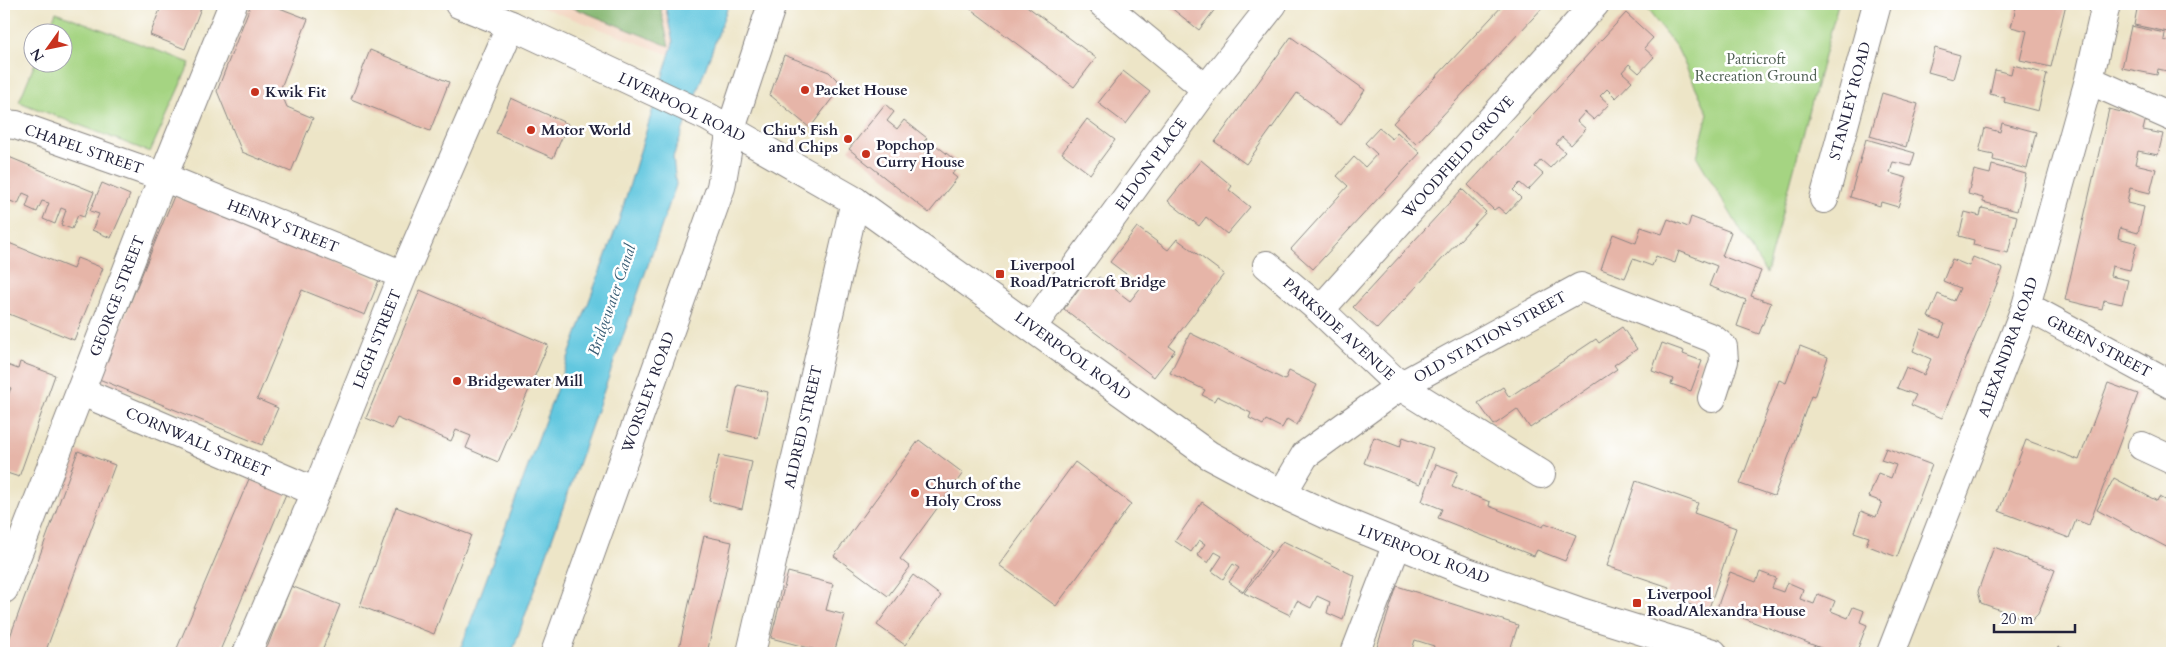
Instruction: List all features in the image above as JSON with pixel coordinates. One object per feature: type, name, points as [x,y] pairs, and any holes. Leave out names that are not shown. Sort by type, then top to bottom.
[{"type":"street","name":"GEORGE STREET","points":[[4,589],[163,177],[233,4]]},
{"type":"street","name":"LIVERPOOL ROAD","points":[[458,4],[511,25],[720,123],[855,201],[1210,455],[1282,494],[1332,517],[1467,572],[1578,611],[1713,653]]},
{"type":"street","name":"WORSLEY ROAD","points":[[555,653],[721,187],[720,123],[772,4]]},
{"type":"street","points":[[1102,4],[1206,89]]},
{"type":"street","name":"ELDON PLACE","points":[[1032,327],[1206,89],[1273,4]]},
{"type":"street","name":"WOODFIELD GROVE","points":[[1320,310],[1595,4]]},
{"type":"street","name":"STANLEY ROAD","points":[[1824,199],[1876,4]]},
{"type":"street","name":"ALEXANDRA ROAD","points":[[1890,653],[2026,306],[2089,80],[2106,4]]},
{"type":"street","name":"LEGH STREET","points":[[247,653],[316,492],[403,275],[511,25]]},
{"type":"street","points":[[2089,80],[2172,117]]},
{"type":"street","name":"CHAPEL STREET","points":[[4,124],[16,126],[163,177]]},
{"type":"street","name":"HENRY STREET","points":[[163,177],[403,275]]},
{"type":"street","name":"ALDRED STREET","points":[[752,653],[855,201]]},
{"type":"street","name":"PARKSIDE AVENUE","points":[[1267,265],[1320,310],[1400,386],[1305,455],[1282,494]]},
{"type":"street","name":"OLD STATION STREET","points":[[1400,386],[1581,287],[1712,338],[1723,347],[1724,361],[1712,398]]},
{"type":"street","name":"GREEN STREET","points":[[2026,306],[2172,385]]},
{"type":"street","points":[[1400,386],[1541,474]]},
{"type":"street","name":"CORNWALL STREET","points":[[80,391],[316,492]]},
{"type":"street","points":[[2142,446],[2172,458]]},
{"type":"street","points":[[1355,653],[1397,544]]},
{"type":"shaded area","points":[[533,4],[667,4],[666,9],[673,43],[670,55]]},
{"type":"green space","points":[[570,4],[664,4],[661,11],[669,46],[569,6]]},
{"type":"green space","name":"Patricroft Recreation Ground","points":[[1643,4],[1838,4],[1766,273],[1697,157],[1708,113],[1677,48]]},
{"type":"green space","points":[[56,12],[190,63],[150,152],[19,102],[31,72],[72,72],[72,22],[52,22]]},
{"type":"water","name":"Bridgewater Canal","points":[[667,4],[729,4],[673,157],[676,185],[512,653],[459,653],[619,220],[673,43],[666,9]]},
{"type":"building","points":[[162,4],[189,4],[201,8],[185,49],[150,35]]},
{"type":"building","points":[[251,4],[269,4],[308,19],[280,90],[287,107],[313,118],[291,172],[242,152],[217,91]]},
{"type":"building","points":[[964,4],[1024,4],[1096,58],[1074,87]]},
{"type":"building","points":[[1172,4],[1219,4],[1199,30],[1170,7]]},
{"type":"building","points":[[1504,4],[1546,4],[1416,144],[1393,123]]},
{"type":"building","points":[[2017,4],[2066,4],[2051,67],[2020,60],[2027,31],[2011,27]]},
{"type":"building","points":[[2138,4],[2172,4],[2172,26],[2170,26],[2168,32],[2134,25]]},
{"type":"building","points":[[1626,13],[1653,38],[1644,48],[1654,57],[1639,73],[1629,64],[1622,72],[1632,81],[1616,98],[1607,89],[1600,96],[1609,104],[1594,120],[1585,112],[1577,121],[1586,129],[1571,145],[1562,137],[1556,144],[1565,152],[1550,168],[1541,160],[1535,167],[1543,174],[1528,190],[1520,183],[1513,190],[1521,198],[1506,214],[1498,207],[1494,210],[1468,185]]},
{"type":"building","points":[[2131,26],[2165,33],[2164,40],[2172,42],[2172,72],[2158,69],[2157,75],[2122,68]]},
{"type":"building","points":[[1291,37],[1365,90],[1341,125],[1297,93],[1246,164],[1215,142]]},
{"type":"building","points":[[1935,48],[1960,55],[1953,79],[1928,72]]},
{"type":"building","points":[[370,50],[449,82],[430,131],[351,99]]},
{"type":"building","name":"Packet House","points":[[784,55],[829,72],[842,85],[810,128],[770,95]]},
{"type":"building","points":[[2013,65],[2047,74],[2038,111],[2004,102],[2005,98],[1990,94],[1995,70],[2011,74]]},
{"type":"building","points":[[1123,71],[1150,92],[1126,124],[1098,103]]},
{"type":"building","points":[[1882,93],[1918,104],[1906,147],[1870,136]]},
{"type":"building","points":[[511,98],[568,124],[553,158],[496,133]]},
{"type":"building","points":[[885,104],[894,112],[887,121],[897,129],[904,120],[927,138],[919,147],[929,155],[937,146],[960,164],[952,174],[957,178],[929,213],[849,149]]},
{"type":"building","points":[[2109,109],[2146,118],[2143,130],[2163,134],[2158,155],[2138,151],[2135,164],[2156,169],[2150,193],[2130,188],[2127,203],[2144,207],[2138,233],[2120,228],[2118,238],[2137,243],[2130,270],[2112,266],[2110,276],[2128,280],[2122,304],[2104,300],[2102,309],[2065,300]]},
{"type":"building","points":[[1087,119],[1115,140],[1090,174],[1062,153]]},
{"type":"building","points":[[2002,123],[2036,132],[2027,169],[1993,160],[1994,155],[1979,152],[1985,128],[2000,132]]},
{"type":"building","points":[[1379,128],[1392,139],[1397,132],[1420,153],[1313,269],[1291,249],[1348,186],[1337,176],[1354,157],[1365,167],[1377,154],[1365,143]]},
{"type":"building","points":[[1866,139],[1915,153],[1911,166],[1893,162],[1890,173],[1907,178],[1898,207],[1881,202],[1880,206],[1850,197]]},
{"type":"building","points":[[4,155],[94,192],[84,217],[78,215],[72,229],[61,225],[66,210],[61,208],[55,224],[43,219],[49,203],[42,201],[37,212],[26,207],[30,196],[23,193],[18,204],[5,199],[10,188],[4,185]]},
{"type":"building","points":[[1201,160],[1232,186],[1229,190],[1250,207],[1227,234],[1206,217],[1199,226],[1168,201]]},
{"type":"building","points":[[1992,165],[2026,174],[2017,211],[1983,202],[1983,198],[1968,194],[1974,170],[1990,174]]},
{"type":"building","points":[[102,183],[130,195],[111,238],[92,230],[99,214],[90,211]]},
{"type":"building","points":[[1462,189],[1486,212],[1377,329],[1353,307]]},
{"type":"building","points":[[174,196],[379,280],[365,315],[302,290],[257,399],[278,408],[262,445],[99,379]]},
{"type":"building","points":[[1982,208],[2017,216],[2008,253],[1973,245],[1974,240],[1959,236],[1965,212],[1980,216]]},
{"type":"building","points":[[1691,217],[1731,232],[1722,256],[1761,271],[1751,296],[1771,303],[1759,334],[1737,326],[1746,300],[1709,286],[1717,266],[1679,251],[1675,263],[1656,256],[1652,266],[1633,259],[1625,278],[1601,269],[1613,234],[1636,243],[1641,227],[1662,234],[1668,219],[1688,227]]},
{"type":"building","points":[[1137,227],[1168,250],[1177,239],[1224,274],[1169,346],[1175,350],[1154,377],[1064,309],[1084,282],[1091,287],[1099,277],[1130,301],[1142,286],[1110,262]]},
{"type":"building","points":[[4,241],[73,269],[77,258],[103,268],[74,340],[4,312]]},
{"type":"building","points":[[1973,257],[2003,269],[1942,418],[1911,405],[1916,395],[1897,388],[1906,367],[1924,375],[1931,359],[1913,351],[1921,329],[1940,337],[1945,324],[1928,317],[1938,294],[1954,301],[1960,288],[1943,281],[1952,259],[1969,266]]},
{"type":"building","name":"Bridgewater Mill","points":[[420,290],[548,345],[498,462],[466,448],[471,436],[456,430],[451,441],[397,418],[392,429],[366,418]]},
{"type":"building","points":[[1622,327],[1637,349],[1614,365],[1617,369],[1530,428],[1517,409],[1494,425],[1478,403],[1503,387],[1509,397],[1596,339],[1599,343]]},
{"type":"building","points":[[1190,333],[1285,380],[1289,371],[1317,385],[1297,425],[1287,419],[1282,428],[1266,420],[1263,425],[1249,418],[1251,413],[1217,396],[1214,401],[1202,395],[1205,390],[1170,373]]},
{"type":"building","points":[[1662,343],[1684,351],[1683,354],[1702,361],[1691,391],[1671,384],[1673,379],[1652,371]]},
{"type":"building","points":[[1800,346],[1828,357],[1814,397],[1811,396],[1774,496],[1740,484],[1779,380],[1786,383]]},
{"type":"building","points":[[20,362],[55,375],[19,477],[4,472],[4,399],[6,400],[11,388],[4,386],[4,373],[7,365],[18,369]]},
{"type":"building","points":[[2108,383],[2138,394],[2089,525],[2076,520],[2069,538],[1999,511],[2026,440],[2079,460]]},
{"type":"building","points":[[738,385],[768,392],[758,438],[728,431]]},
{"type":"building","points":[[1374,437],[1400,447],[1403,437],[1433,448],[1420,484],[1364,463]]},
{"type":"building","points":[[919,440],[963,473],[900,559],[910,567],[888,596],[834,556]]},
{"type":"building","points":[[1886,448],[1932,465],[1897,557],[1866,545],[1869,537],[1854,532],[1861,511],[1876,517],[1882,502],[1869,497],[1878,473],[1891,478],[1896,465],[1881,460]]},
{"type":"building","points":[[78,451],[115,465],[45,653],[4,653]]},
{"type":"building","points":[[719,455],[752,462],[742,509],[709,501]]},
{"type":"building","points":[[1075,462],[1131,504],[1056,606],[999,565]]},
{"type":"building","points":[[1436,464],[1458,472],[1452,487],[1490,502],[1489,506],[1543,527],[1545,523],[1576,535],[1565,561],[1537,550],[1534,556],[1438,518],[1442,509],[1422,501]]},
{"type":"building","points":[[2114,478],[2157,501],[2159,497],[2172,504],[2172,550],[2097,510]]},
{"type":"building","points":[[249,479],[286,494],[219,653],[175,653]]},
{"type":"building","points":[[1636,481],[1698,503],[1694,513],[1736,528],[1708,611],[1666,596],[1669,587],[1607,566]]},
{"type":"building","points":[[1202,502],[1271,551],[1243,592],[1229,582],[1239,568],[1233,564],[1223,579],[1212,571],[1222,556],[1215,552],[1208,563],[1197,555],[1205,544],[1199,540],[1191,552],[1175,541]]},
{"type":"building","points":[[396,507],[471,535],[434,634],[360,606]]},
{"type":"building","points":[[704,536],[732,542],[722,588],[707,653],[678,653]]},
{"type":"building","points":[[1283,541],[1355,576],[1343,620],[1327,613],[1330,602],[1317,596],[1311,608],[1297,601],[1290,615],[1244,593]]},
{"type":"building","points":[[1994,547],[2055,570],[2038,614],[2031,621],[1981,603],[1978,591]]},
{"type":"building","points":[[788,572],[833,584],[826,610],[845,615],[834,653],[771,638]]},
{"type":"building","points":[[1730,572],[1756,582],[1760,572],[1776,578],[1772,588],[1783,592],[1787,582],[1803,589],[1800,599],[1814,604],[1818,594],[1835,601],[1831,611],[1848,618],[1853,607],[1864,611],[1860,622],[1867,625],[1856,653],[1834,653],[1717,608]]},
{"type":"building","points":[[913,575],[941,596],[905,645],[877,625]]},
{"type":"building","points":[[291,586],[340,605],[321,653],[265,653]]},
{"type":"building","points":[[1397,586],[1518,625],[1509,653],[1432,653],[1434,646],[1415,640],[1411,653],[1375,653]]},
{"type":"building","points":[[2059,647],[2077,653],[2057,653]]},
{"type":"place","name":"Packet House","points":[[805,90]]},
{"type":"place","name":"Kwik Fit","points":[[255,92]]},
{"type":"place","name":"Motor World","points":[[531,130]]},
{"type":"place","name":"Chiu's Fish and Chips","points":[[848,139]]},
{"type":"place","name":"Popchop Curry House","points":[[866,154]]},
{"type":"place","name":"Liverpool Road/Patricroft Bridge","points":[[1000,274]]},
{"type":"place","name":"Bridgewater Mill","points":[[457,381]]},
{"type":"place","name":"Church of the Holy Cross","points":[[915,493]]},
{"type":"place","name":"Liverpool Road/Alexandra House","points":[[1637,603]]}]
